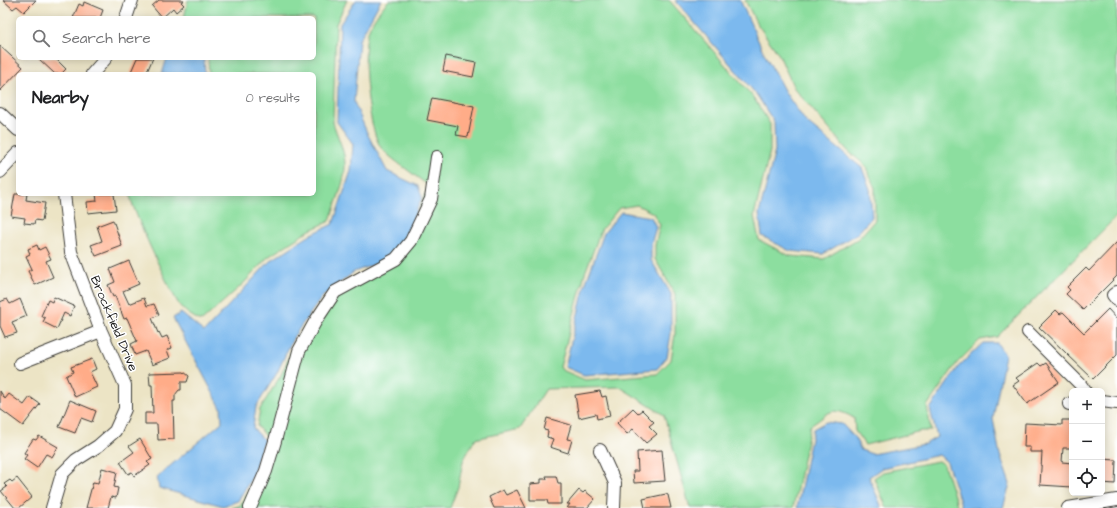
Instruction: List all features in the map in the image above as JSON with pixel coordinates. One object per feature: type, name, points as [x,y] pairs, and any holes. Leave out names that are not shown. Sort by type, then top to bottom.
[{"type":"street","points":[[127,16],[132,0]]},
{"type":"street","points":[[94,72],[104,60]]},
{"type":"street","points":[[0,113],[16,128]]},
{"type":"street","points":[[0,172],[16,155]]},
{"type":"street","points":[[250,508],[266,471],[299,351],[315,322],[335,292],[396,259],[411,241],[431,199],[437,157]]},
{"type":"street","name":"Brockfield Drive","points":[[52,508],[62,474],[76,460],[98,446],[116,431],[125,409],[125,385],[101,331],[71,252],[64,196]]},
{"type":"street","points":[[1117,292],[1113,295],[1117,300]]},
{"type":"street","points":[[20,363],[101,331]]},
{"type":"street","points":[[1028,332],[1083,388]]},
{"type":"street","points":[[1105,401],[1117,403]]},
{"type":"street","points":[[600,450],[615,483],[614,508]]},
{"type":"street","points":[[1068,508],[1117,500]]},
{"type":"green space","points":[[188,0],[347,0],[336,24],[333,122],[344,153],[345,170],[342,185],[330,221],[310,230],[268,257],[243,284],[202,321],[193,317],[180,306],[144,232],[130,196],[316,196],[316,72],[209,72],[208,60],[316,60],[316,16],[184,16]]},
{"type":"green space","points":[[389,0],[669,0],[753,97],[770,124],[770,151],[754,216],[759,240],[790,256],[824,259],[859,238],[875,220],[875,188],[865,165],[848,151],[794,88],[779,55],[756,22],[745,0],[1117,0],[1117,216],[997,337],[980,340],[957,363],[927,406],[931,431],[921,431],[865,445],[855,431],[854,418],[846,414],[834,411],[830,412],[810,426],[793,508],[690,508],[664,415],[620,387],[546,389],[520,429],[475,439],[463,461],[458,487],[450,508],[232,508],[241,505],[256,478],[268,440],[257,426],[260,409],[281,375],[297,338],[325,300],[388,264],[409,240],[425,194],[430,187],[382,149],[377,140],[373,127],[367,94],[365,61],[367,36],[370,26],[376,16]],"holes":[[[637,205],[653,213],[660,225],[655,245],[655,259],[675,294],[675,334],[671,360],[657,374],[585,380],[562,370],[560,367],[585,273],[601,230],[619,208]]]},
{"type":"green space","points":[[938,461],[944,465],[958,508],[887,508],[874,478],[883,472]]},
{"type":"water","points":[[356,0],[381,0],[359,40],[354,102],[368,135],[387,171],[418,186],[422,197],[405,239],[386,260],[354,272],[322,297],[294,336],[277,373],[256,407],[253,428],[264,440],[252,477],[238,501],[223,506],[159,488],[157,477],[222,422],[221,408],[173,318],[181,313],[204,332],[270,261],[312,234],[333,224],[351,171],[353,144],[337,122],[340,24]]},
{"type":"water","points":[[675,0],[740,0],[762,49],[786,94],[806,122],[862,168],[870,189],[872,217],[857,234],[823,254],[790,251],[762,236],[759,214],[775,151],[774,122],[756,94]]},
{"type":"water","points":[[166,60],[204,60],[205,72],[163,72]]},
{"type":"water","points":[[621,212],[651,217],[656,227],[651,244],[651,260],[671,294],[671,334],[667,357],[657,369],[584,375],[565,367],[585,285],[604,233]]},
{"type":"water","points":[[983,343],[997,343],[1005,355],[993,419],[1000,455],[1010,484],[1003,508],[962,508],[947,462],[939,455],[882,468],[869,477],[882,508],[797,508],[813,429],[826,422],[842,424],[855,438],[861,450],[872,454],[925,444],[937,437],[930,409],[959,366]]},
{"type":"building","points":[[3,0],[36,0],[24,12],[17,6],[13,9]]},
{"type":"building","points":[[159,0],[184,0],[181,2],[184,5],[176,12],[173,8],[164,16],[160,16],[152,6]]},
{"type":"building","points":[[84,2],[103,10],[101,16],[74,16],[79,4],[83,6]]},
{"type":"building","points":[[0,46],[23,67],[18,72],[16,72],[16,74],[0,91]]},
{"type":"building","points":[[446,56],[476,62],[473,77],[443,71]]},
{"type":"building","points":[[40,60],[57,60],[66,69],[63,72],[53,72]]},
{"type":"building","points":[[136,60],[152,60],[147,72],[131,72]]},
{"type":"building","points":[[432,98],[474,106],[468,137],[456,135],[458,126],[427,120]]},
{"type":"building","points":[[15,194],[16,196],[27,196],[26,200],[45,203],[42,221],[35,220],[34,224],[24,223],[25,218],[11,216]]},
{"type":"building","points":[[96,196],[114,196],[116,210],[88,213],[87,202],[97,201]]},
{"type":"building","points":[[113,220],[122,246],[96,256],[91,245],[102,241],[97,226]]},
{"type":"building","points":[[1117,242],[1117,276],[1083,310],[1066,294],[1070,290],[1067,287],[1086,268],[1089,271]]},
{"type":"building","points":[[37,245],[39,250],[45,247],[51,259],[46,261],[53,277],[35,285],[28,271],[32,269],[26,256],[30,254],[28,249]]},
{"type":"building","points":[[129,261],[139,284],[123,291],[129,304],[144,298],[147,306],[154,304],[159,315],[152,318],[158,333],[159,332],[162,338],[167,336],[172,348],[167,350],[170,358],[152,365],[146,351],[135,355],[131,344],[137,341],[127,318],[124,319],[115,296],[113,297],[108,285],[115,282],[110,269]]},
{"type":"building","points":[[54,297],[74,306],[70,316],[64,313],[57,329],[43,322],[45,318],[41,316],[48,300],[52,302]]},
{"type":"building","points":[[7,299],[10,304],[20,299],[27,316],[12,322],[17,333],[5,337],[0,326],[0,302]]},
{"type":"building","points":[[1108,309],[1117,319],[1117,355],[1093,379],[1039,327],[1056,310],[1060,314],[1063,312],[1084,333]]},
{"type":"building","points":[[92,359],[96,369],[90,372],[97,387],[75,397],[66,376],[73,372],[71,367]]},
{"type":"building","points":[[1038,363],[1041,366],[1046,363],[1059,382],[1027,404],[1013,385],[1019,381],[1016,378]]},
{"type":"building","points":[[184,372],[189,376],[187,382],[181,382],[181,390],[179,390],[175,395],[175,401],[173,401],[174,439],[158,440],[157,424],[145,424],[145,413],[153,413],[152,385],[150,385],[149,373]]},
{"type":"building","points":[[0,391],[5,399],[9,394],[24,405],[30,397],[40,404],[23,426],[0,409]]},
{"type":"building","points":[[600,391],[602,397],[606,396],[610,416],[597,419],[596,414],[579,418],[575,395]]},
{"type":"building","points":[[70,400],[96,411],[92,422],[81,418],[75,433],[59,427]]},
{"type":"building","points":[[633,408],[638,413],[642,410],[654,422],[649,426],[657,434],[646,443],[633,429],[627,434],[617,423]]},
{"type":"building","points":[[547,418],[571,425],[567,439],[572,440],[568,453],[550,447],[553,439],[547,437],[548,431],[544,430]]},
{"type":"building","points":[[1062,420],[1069,420],[1069,448],[1063,448],[1062,462],[1069,463],[1069,487],[1040,485],[1042,452],[1030,452],[1030,447],[1024,447],[1025,423],[1062,425]]},
{"type":"building","points":[[39,436],[58,447],[52,457],[46,454],[37,468],[24,459],[27,455],[24,453],[33,439],[36,440]]},
{"type":"building","points":[[140,439],[152,459],[147,462],[150,465],[134,476],[132,472],[128,474],[120,462],[134,452],[129,446]]},
{"type":"building","points":[[662,450],[665,481],[634,483],[633,471],[638,471],[637,452]]},
{"type":"building","points":[[1105,459],[1116,460],[1115,484],[1105,483]]},
{"type":"building","points":[[102,468],[117,472],[114,487],[118,488],[116,498],[111,497],[108,508],[86,508],[93,482],[98,483]]},
{"type":"building","points":[[546,476],[556,476],[558,483],[561,483],[561,504],[548,504],[547,500],[530,500],[530,484],[541,483],[541,479],[547,479]]},
{"type":"building","points":[[17,478],[32,497],[19,508],[15,508],[1,491],[7,487],[4,484],[10,480],[12,482]]},
{"type":"building","points":[[503,490],[506,495],[517,490],[526,508],[494,508],[489,497]]},
{"type":"building","points":[[579,490],[583,493],[585,491],[595,499],[587,508],[567,508],[570,504],[567,504]]},
{"type":"building","points":[[666,494],[668,495],[671,508],[645,508],[643,499]]}]
